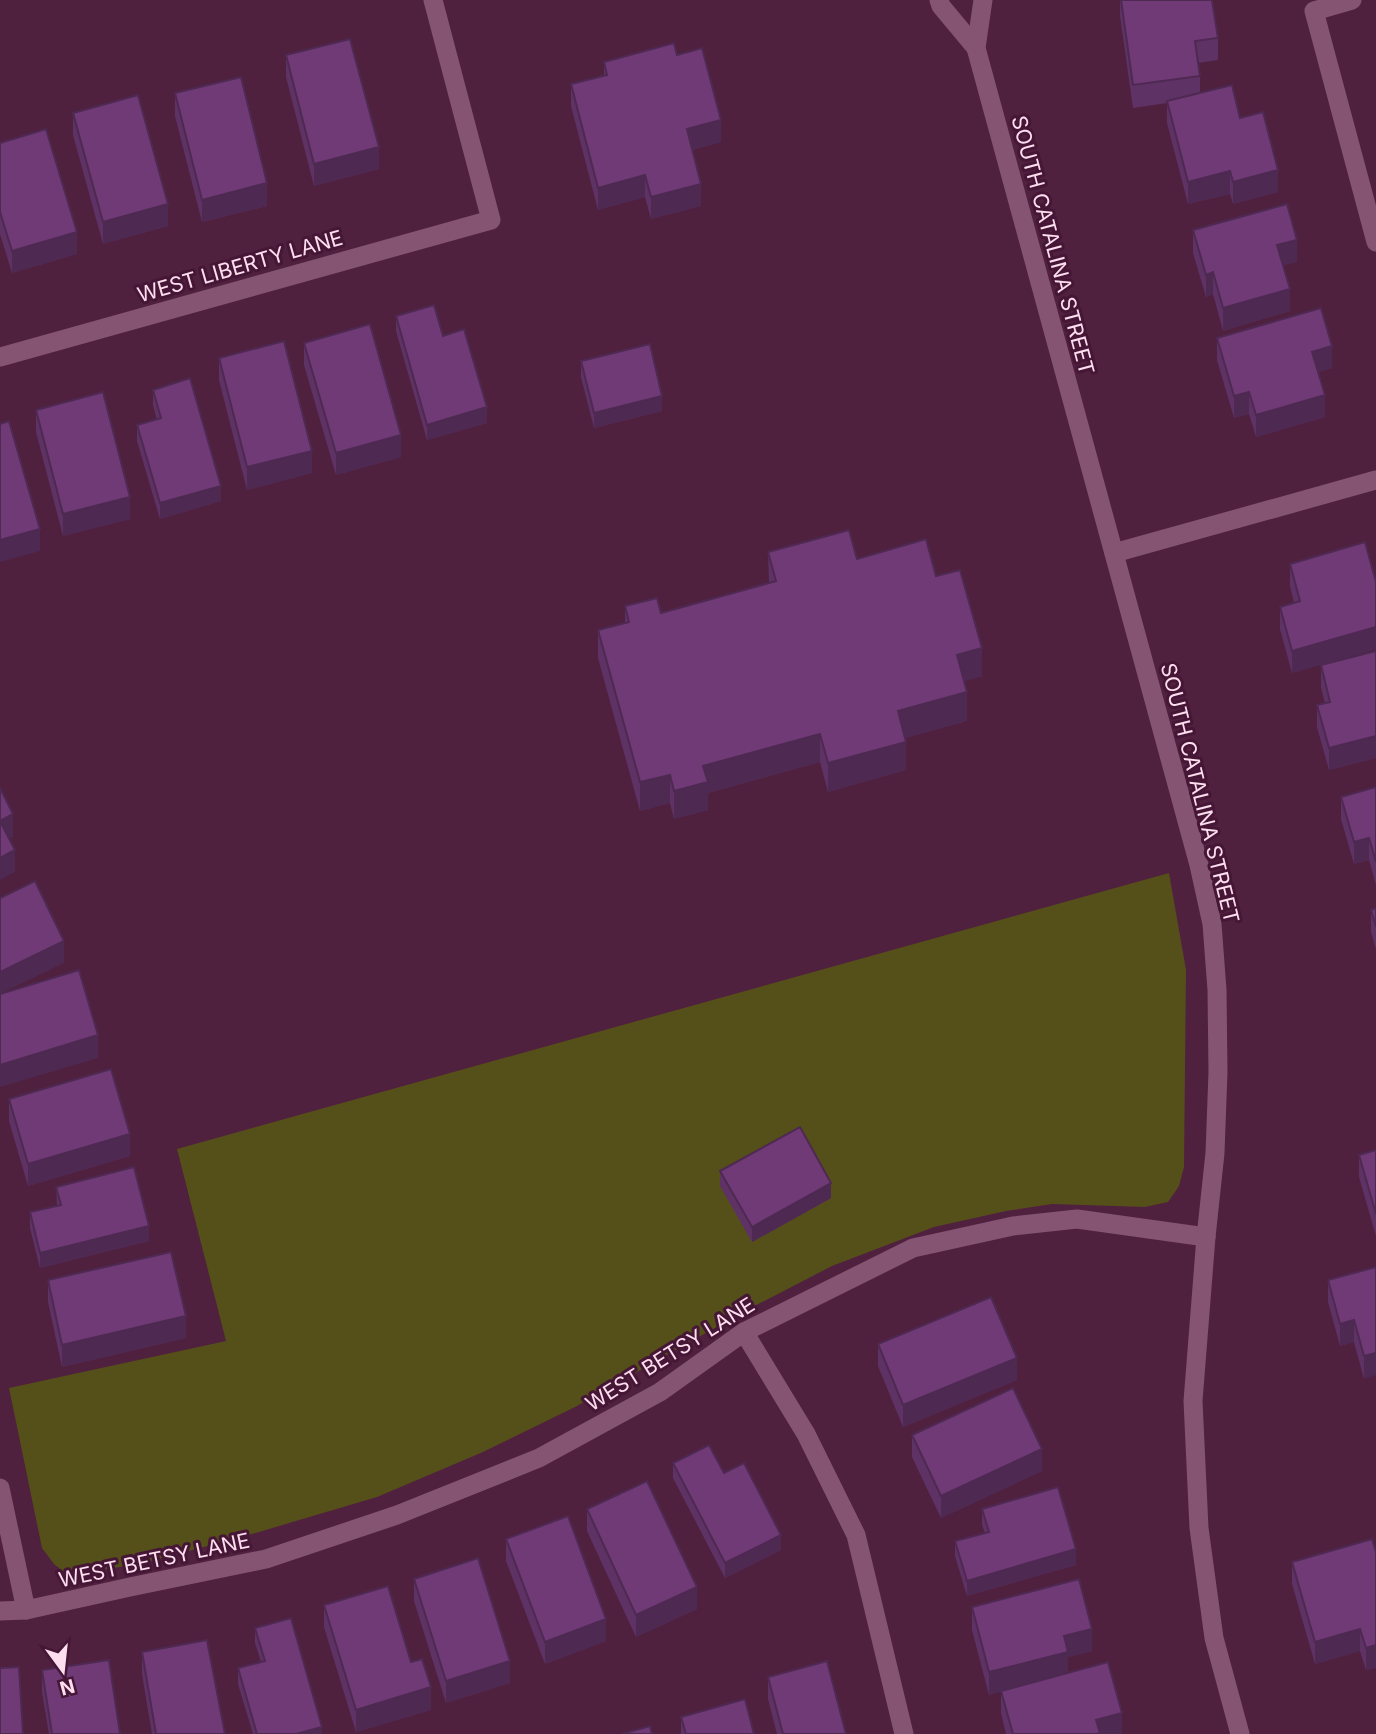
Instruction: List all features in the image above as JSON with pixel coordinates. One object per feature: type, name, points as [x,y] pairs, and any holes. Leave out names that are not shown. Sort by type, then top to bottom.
[{"type":"street","name":"WEST LIBERTY LANE","points":[[0,357],[492,220],[433,0]]},
{"type":"street","name":"SOUTH CATALINA STREET","points":[[939,0],[976,48]]},
{"type":"street","name":"SOUTH CATALINA STREET","points":[[983,0],[976,48],[1199,865],[1212,924],[1217,990],[1215,1153],[1193,1401],[1199,1528],[1214,1638],[1240,1734]]},
{"type":"street","points":[[1352,0],[1314,11],[1376,243]]},
{"type":"street","points":[[1114,553],[1376,480]]},
{"type":"street","name":"WEST BETSY LANE","points":[[0,1611],[26,1610],[266,1559],[397,1515],[539,1458],[660,1392],[744,1332],[913,1248],[1013,1226],[1077,1219],[1206,1237]]},
{"type":"street","points":[[744,1332],[806,1434],[856,1535],[904,1734]]},
{"type":"street","points":[[0,1488],[26,1610]]},
{"type":"shaded area","points":[[1169,873],[1186,970],[1184,1167],[1179,1186],[1168,1202],[1145,1207],[1052,1204],[934,1227],[832,1266],[741,1313],[577,1406],[483,1452],[377,1497],[139,1564],[68,1575],[54,1564],[42,1548],[9,1388],[226,1341],[177,1149]]},
{"type":"building","points":[[1121,0],[1212,0],[1218,38],[1195,41],[1200,76],[1133,85]]},
{"type":"building","points":[[350,39],[379,147],[314,164],[286,55]]},
{"type":"building","points":[[674,43],[677,55],[702,48],[721,120],[687,129],[701,184],[651,197],[645,175],[598,188],[571,84],[607,75],[604,62]]},
{"type":"building","points":[[241,77],[267,183],[202,200],[175,93]]},
{"type":"building","points":[[1232,85],[1240,118],[1263,112],[1278,170],[1233,182],[1230,171],[1188,182],[1167,101]]},
{"type":"building","points":[[138,95],[168,204],[103,222],[73,113]]},
{"type":"building","points":[[46,129],[77,232],[12,251],[0,212],[0,143]]},
{"type":"building","points":[[1287,204],[1297,240],[1277,245],[1290,289],[1223,308],[1213,272],[1206,275],[1193,230]]},
{"type":"building","points":[[434,305],[443,336],[464,329],[487,407],[427,425],[396,316]]},
{"type":"building","points":[[1321,308],[1332,346],[1312,352],[1325,395],[1256,415],[1249,392],[1234,396],[1217,338]]},
{"type":"building","points":[[370,324],[401,435],[336,453],[304,343]]},
{"type":"building","points":[[284,341],[312,451],[247,467],[219,358]]},
{"type":"building","points":[[650,344],[662,396],[594,413],[581,361]]},
{"type":"building","points":[[190,378],[221,486],[160,503],[137,425],[161,418],[153,390]]},
{"type":"building","points":[[103,392],[130,497],[63,514],[36,410]]},
{"type":"building","points":[[9,421],[40,529],[0,540],[0,424]]},
{"type":"building","points":[[849,530],[857,559],[926,539],[936,576],[960,570],[982,648],[957,655],[967,692],[898,711],[906,742],[828,763],[820,734],[703,766],[708,782],[674,791],[670,775],[640,782],[598,630],[629,622],[625,606],[657,598],[661,613],[776,581],[768,552]]},
{"type":"building","points":[[1365,542],[1376,582],[1376,627],[1292,651],[1280,607],[1300,601],[1290,564]]},
{"type":"building","points":[[1376,651],[1376,736],[1329,748],[1317,705],[1330,702],[1321,665]]},
{"type":"building","points":[[1376,787],[1376,862],[1369,838],[1354,842],[1341,797]]},
{"type":"building","points":[[0,788],[13,814],[0,821]]},
{"type":"building","points":[[0,821],[15,850],[0,858]]},
{"type":"building","points":[[35,881],[64,941],[0,972],[0,898]]},
{"type":"building","points":[[1376,908],[1376,927],[1371,910]]},
{"type":"building","points":[[79,970],[98,1035],[0,1065],[0,994]]},
{"type":"building","points":[[111,1069],[130,1134],[28,1164],[9,1099]]},
{"type":"building","points":[[800,1127],[831,1183],[752,1227],[720,1171]]},
{"type":"building","points":[[1376,1150],[1376,1214],[1359,1155]]},
{"type":"building","points":[[134,1167],[149,1226],[40,1253],[30,1212],[61,1205],[56,1187]]},
{"type":"building","points":[[171,1252],[186,1316],[62,1345],[48,1280]]},
{"type":"building","points":[[1376,1267],[1376,1353],[1364,1356],[1354,1320],[1340,1324],[1328,1280]]},
{"type":"building","points":[[991,1297],[1017,1358],[903,1405],[878,1344]]},
{"type":"building","points":[[1013,1388],[1042,1449],[941,1496],[912,1435]]},
{"type":"building","points":[[709,1445],[724,1473],[744,1463],[781,1535],[725,1563],[673,1463]]},
{"type":"building","points":[[647,1481],[697,1587],[636,1615],[587,1509]]},
{"type":"building","points":[[1058,1487],[1076,1549],[967,1581],[955,1541],[989,1532],[982,1509]]},
{"type":"building","points":[[568,1516],[606,1619],[545,1642],[506,1539]]},
{"type":"building","points":[[1372,1539],[1376,1552],[1376,1645],[1366,1648],[1360,1629],[1315,1642],[1292,1562]]},
{"type":"building","points":[[478,1558],[510,1661],[446,1681],[414,1579]]},
{"type":"building","points":[[1079,1579],[1092,1629],[1064,1636],[1068,1652],[989,1672],[972,1607]]},
{"type":"building","points":[[388,1586],[411,1662],[422,1659],[431,1687],[356,1710],[324,1605]]},
{"type":"building","points":[[291,1618],[322,1727],[296,1734],[257,1734],[238,1668],[265,1661],[255,1628]]},
{"type":"building","points":[[207,1640],[225,1734],[156,1734],[142,1652]]},
{"type":"building","points":[[109,1660],[120,1734],[52,1734],[42,1670]]},
{"type":"building","points":[[827,1661],[846,1734],[783,1734],[768,1677]]},
{"type":"building","points":[[1108,1662],[1122,1713],[1096,1720],[1100,1733],[1013,1734],[1001,1691]]},
{"type":"building","points":[[19,1667],[23,1734],[0,1734],[0,1668]]},
{"type":"building","points":[[745,1699],[754,1734],[686,1734],[681,1717]]},
{"type":"building","points":[[650,1726],[652,1734],[622,1734]]}]
